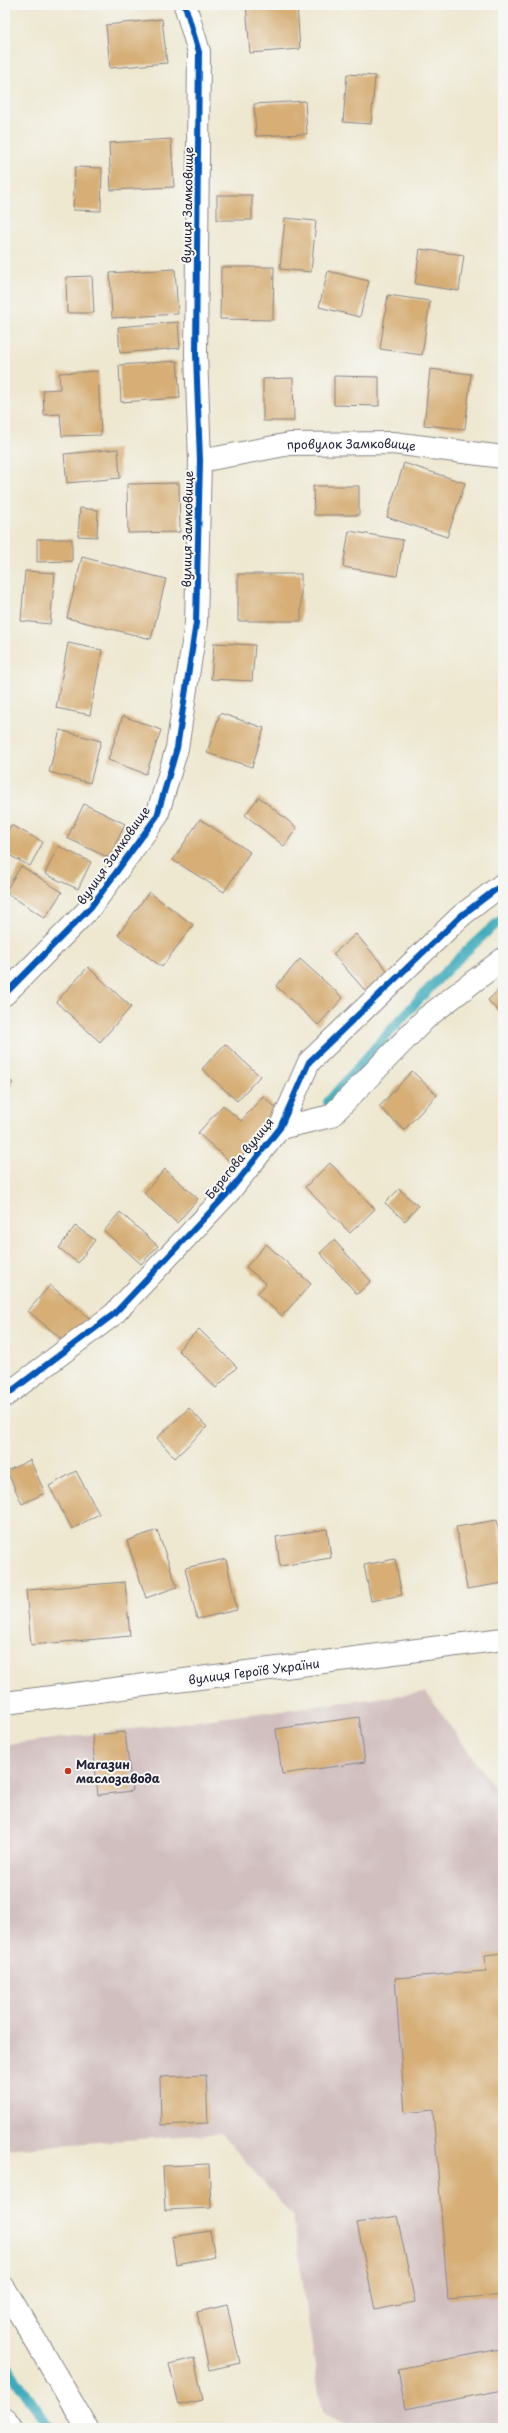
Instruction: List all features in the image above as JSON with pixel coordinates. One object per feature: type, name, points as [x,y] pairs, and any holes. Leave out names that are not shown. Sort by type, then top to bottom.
[{"type":"street","name":"вулиця Замковище","points":[[5,994],[91,907],[156,816],[177,748],[196,623],[200,462],[196,354],[199,52],[185,5]]},
{"type":"street","name":"провулок Замковище","points":[[200,462],[290,444],[393,443],[503,458]]},
{"type":"street","name":"Берегова вулиця","points":[[5,1396],[114,1314],[229,1192],[280,1128],[309,1062],[462,915],[503,884]]},
{"type":"street","name":"Берегова вулиця","points":[[280,1128],[331,1116],[427,1017],[503,959]]},
{"type":"street","name":"вулиця Героїв України","points":[[5,1703],[503,1639]]},
{"type":"street","points":[[5,2289],[87,2428]]},
{"type":"street","points":[[5,2419],[11,2428]]},
{"type":"shaded area","points":[[426,1692],[503,1800],[503,2428],[355,2428],[322,2413],[293,2217],[221,2133],[5,2149],[5,1745]]},
{"type":"building","points":[[246,5],[297,5],[300,49],[250,53]]},
{"type":"building","points":[[162,19],[167,63],[110,68],[106,25]]},
{"type":"building","points":[[347,74],[375,76],[371,124],[343,122]]},
{"type":"building","points":[[305,101],[307,134],[256,136],[254,104]]},
{"type":"building","points":[[171,139],[174,187],[111,190],[109,143]]},
{"type":"building","points":[[75,167],[102,168],[101,211],[73,210]]},
{"type":"building","points":[[217,195],[252,195],[252,220],[217,220]]},
{"type":"building","points":[[285,218],[316,221],[311,272],[280,269]]},
{"type":"building","points":[[420,249],[464,255],[459,291],[415,284]]},
{"type":"building","points":[[221,267],[274,267],[273,320],[220,319]]},
{"type":"building","points":[[175,269],[178,314],[112,318],[110,273]]},
{"type":"building","points":[[328,271],[369,281],[360,317],[319,307]]},
{"type":"building","points":[[92,276],[94,313],[67,313],[66,277]]},
{"type":"building","points":[[388,295],[430,301],[422,355],[380,349]]},
{"type":"building","points":[[178,322],[180,348],[120,353],[118,327]]},
{"type":"building","points":[[177,361],[180,398],[121,402],[119,365]]},
{"type":"building","points":[[430,369],[471,374],[465,429],[424,425]]},
{"type":"building","points":[[98,371],[101,435],[62,436],[60,414],[44,415],[43,390],[60,389],[59,373]]},
{"type":"building","points":[[334,376],[379,377],[379,406],[334,405]]},
{"type":"building","points":[[293,378],[294,421],[263,421],[263,379]]},
{"type":"building","points":[[118,449],[120,478],[67,483],[64,454]]},
{"type":"building","points":[[404,463],[465,483],[447,537],[387,517]]},
{"type":"building","points":[[179,483],[180,532],[128,533],[127,484]]},
{"type":"building","points":[[313,486],[359,486],[359,515],[314,515]]},
{"type":"building","points":[[80,508],[98,510],[97,537],[78,536]]},
{"type":"building","points":[[349,531],[403,540],[397,576],[343,567]]},
{"type":"building","points":[[37,539],[72,539],[72,561],[37,562]]},
{"type":"building","points":[[82,557],[166,579],[151,639],[67,618]]},
{"type":"building","points":[[25,571],[55,573],[50,624],[21,621]]},
{"type":"building","points":[[238,574],[301,574],[301,621],[238,621]]},
{"type":"building","points":[[68,643],[102,650],[90,715],[56,708]]},
{"type":"building","points":[[214,643],[255,645],[252,681],[211,679]]},
{"type":"building","points":[[220,713],[264,728],[252,767],[207,753]]},
{"type":"building","points":[[123,716],[161,730],[146,774],[108,760]]},
{"type":"building","points":[[60,730],[101,741],[90,783],[49,772]]},
{"type":"building","points":[[259,797],[297,828],[284,846],[245,815]]},
{"type":"building","points":[[84,804],[125,824],[109,858],[67,838]]},
{"type":"building","points":[[200,819],[250,852],[224,892],[173,860]]},
{"type":"building","points":[[11,825],[43,842],[30,866],[5,853],[5,837]]},
{"type":"building","points":[[58,846],[91,862],[78,889],[45,874]]},
{"type":"building","points":[[21,866],[62,892],[45,918],[5,892]]},
{"type":"building","points":[[149,892],[193,925],[162,967],[118,935]]},
{"type":"building","points":[[356,934],[392,976],[369,995],[333,954]]},
{"type":"building","points":[[300,959],[343,998],[318,1025],[276,986]]},
{"type":"building","points":[[88,967],[131,1007],[100,1042],[56,1002]]},
{"type":"building","points":[[503,986],[503,1017],[488,1000]]},
{"type":"building","points":[[225,1044],[260,1076],[237,1101],[202,1069]]},
{"type":"building","points":[[412,1071],[437,1095],[404,1130],[379,1107]]},
{"type":"building","points":[[5,1076],[13,1083],[5,1091]]},
{"type":"building","points":[[263,1096],[286,1117],[239,1170],[198,1133],[223,1105],[241,1121]]},
{"type":"building","points":[[330,1163],[375,1209],[350,1233],[305,1187]]},
{"type":"building","points":[[165,1169],[198,1199],[177,1223],[144,1193]]},
{"type":"building","points":[[399,1189],[418,1206],[405,1221],[385,1203]]},
{"type":"building","points":[[120,1212],[158,1246],[141,1264],[104,1231]]},
{"type":"building","points":[[75,1226],[95,1240],[78,1263],[59,1248]]},
{"type":"building","points":[[334,1240],[371,1281],[357,1294],[320,1253]]},
{"type":"building","points":[[266,1244],[311,1284],[282,1316],[257,1294],[266,1284],[246,1267]]},
{"type":"building","points":[[50,1285],[94,1322],[72,1348],[28,1311]]},
{"type":"building","points":[[199,1329],[237,1367],[216,1388],[178,1350]]},
{"type":"building","points":[[189,1408],[207,1427],[175,1458],[157,1438]]},
{"type":"building","points":[[30,1460],[45,1493],[22,1504],[7,1471]]},
{"type":"building","points":[[76,1471],[99,1514],[72,1529],[49,1486]]},
{"type":"building","points":[[497,1520],[503,1556],[503,1583],[467,1589],[456,1527]]},
{"type":"building","points":[[327,1529],[331,1558],[280,1566],[276,1537]]},
{"type":"building","points":[[157,1530],[177,1587],[146,1598],[127,1541]]},
{"type":"building","points":[[226,1559],[237,1610],[197,1619],[185,1568]]},
{"type":"building","points":[[395,1559],[402,1595],[371,1601],[364,1565]]},
{"type":"building","points":[[125,1582],[130,1636],[31,1645],[26,1590]]},
{"type":"building","points":[[359,1717],[365,1762],[282,1774],[276,1729]]},
{"type":"building","points":[[125,1732],[132,1791],[98,1795],[92,1735]]},
{"type":"building","points":[[503,1953],[503,2295],[448,2299],[433,2110],[405,2113],[395,1978],[486,1971],[485,1955]]},
{"type":"building","points":[[206,2075],[208,2123],[161,2125],[160,2077]]},
{"type":"building","points":[[209,2164],[211,2208],[165,2210],[163,2166]]},
{"type":"building","points":[[397,2216],[415,2302],[375,2310],[357,2223]]},
{"type":"building","points":[[210,2231],[215,2257],[176,2264],[172,2237]]},
{"type":"building","points":[[227,2305],[240,2363],[209,2370],[197,2312]]},
{"type":"building","points":[[500,2349],[503,2365],[503,2390],[405,2409],[398,2369]]},
{"type":"building","points":[[194,2358],[203,2400],[179,2405],[169,2364]]},
{"type":"waterway","points":[[328,1102],[391,1030],[434,984],[456,961],[503,918]]},
{"type":"waterway","points":[[5,2364],[50,2428]]},
{"type":"cycle path","points":[[5,994],[91,907],[157,816],[177,748],[196,623],[200,461],[196,354],[199,52],[185,5]]},
{"type":"cycle path","points":[[5,1396],[114,1314],[229,1192],[280,1128],[309,1062],[462,915],[503,884]]},
{"type":"place","name":"Магазин маслозавода","points":[[68,1771]]}]
